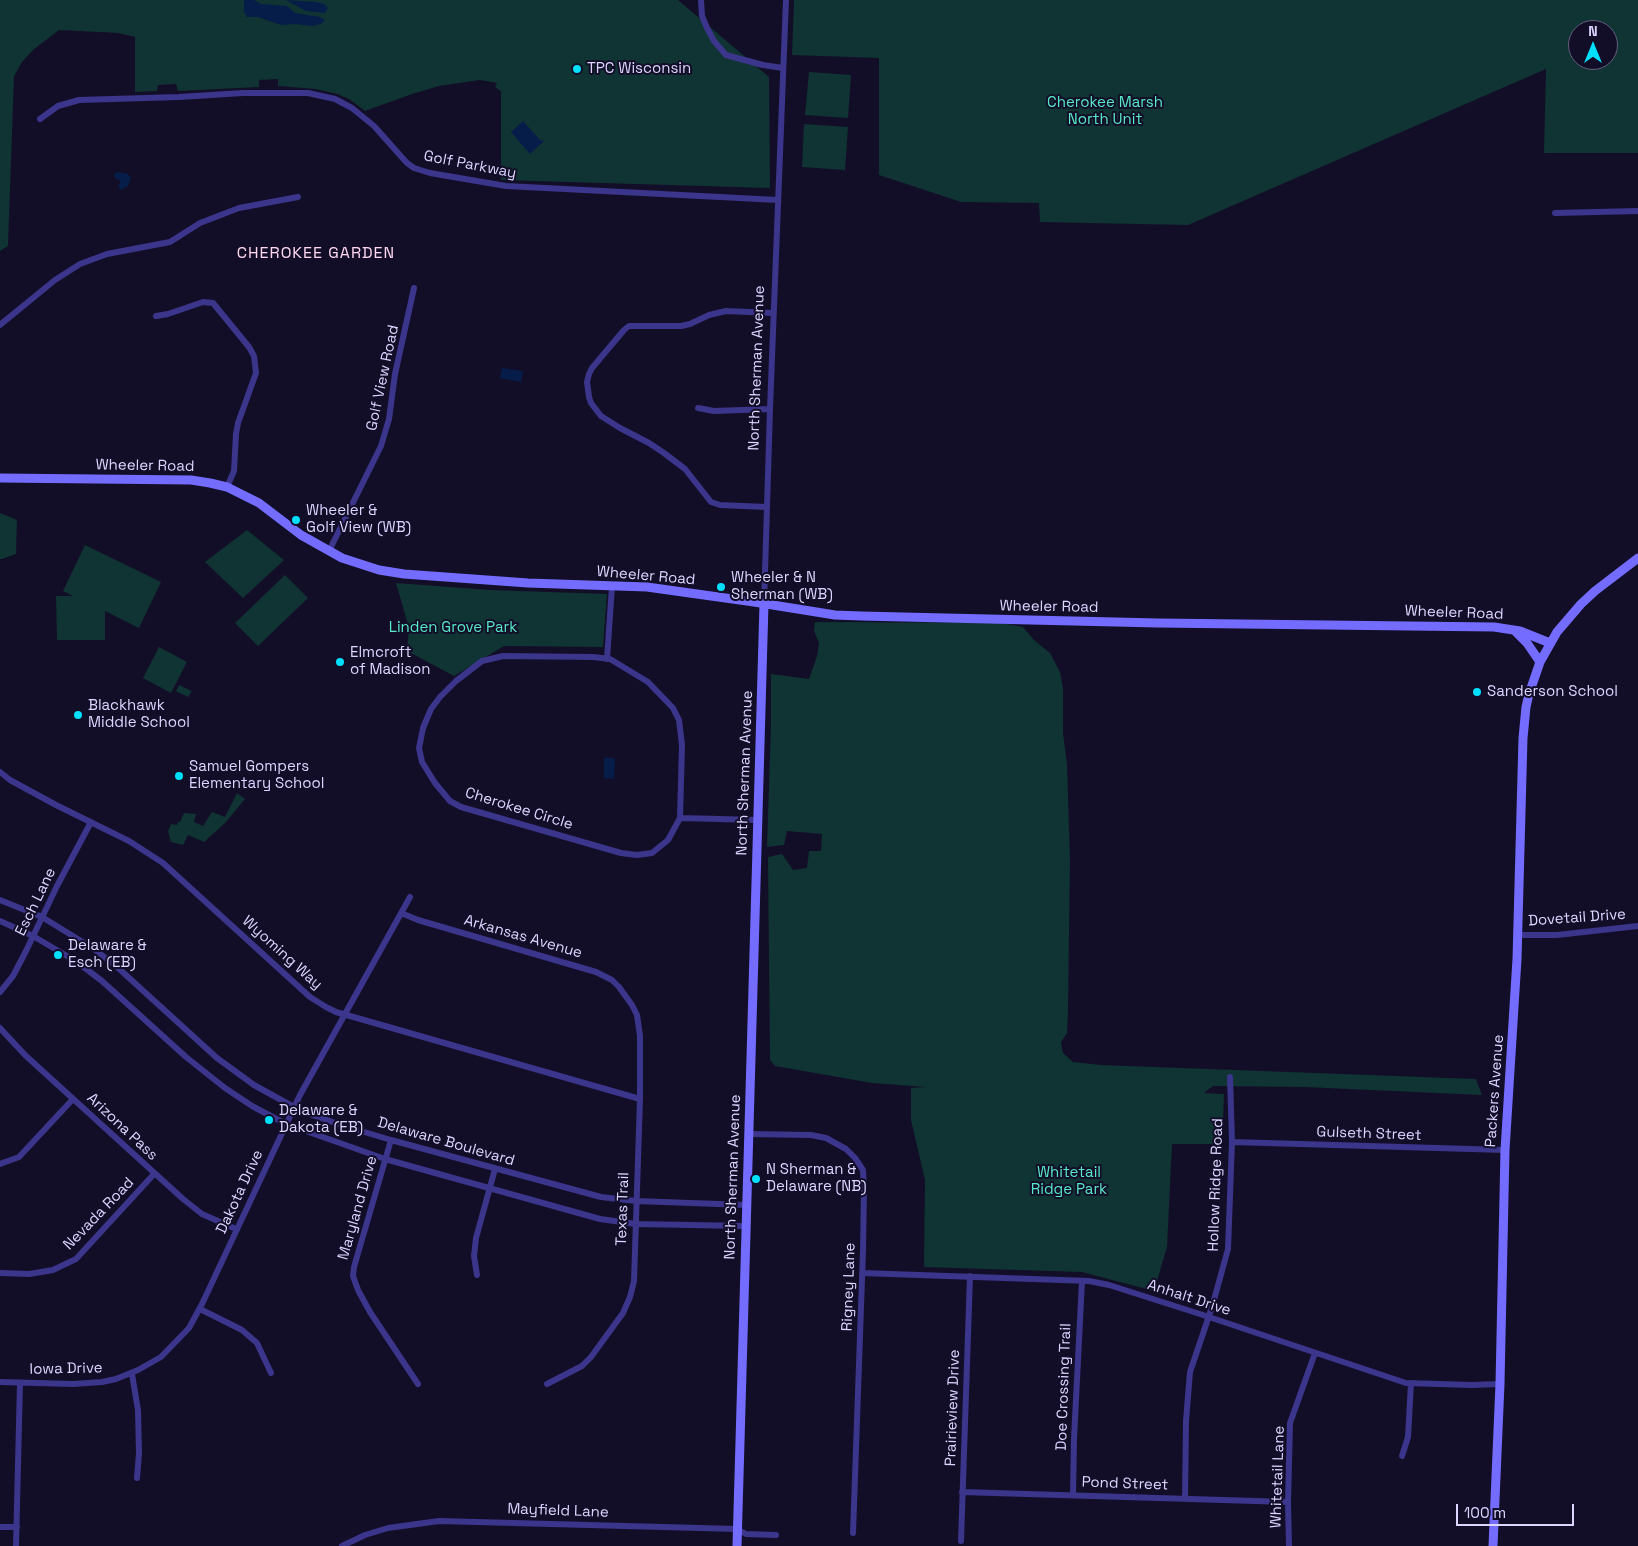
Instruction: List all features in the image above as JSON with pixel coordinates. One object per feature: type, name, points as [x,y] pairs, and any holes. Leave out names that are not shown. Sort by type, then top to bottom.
[{"type":"street","points":[[701,0],[702,16],[707,28],[714,41],[726,55],[783,68]]},
{"type":"street","name":"North Sherman Avenue","points":[[737,1546],[766,507],[786,0]]},
{"type":"street","name":"Golf Parkway","points":[[40,119],[58,106],[88,99],[252,93],[308,93],[335,100],[352,108],[374,126],[407,163],[414,168],[437,174],[506,186],[778,200]]},
{"type":"street","points":[[0,325],[55,280],[80,264],[107,254],[158,246],[170,242],[200,222],[239,208],[298,197]]},
{"type":"street","points":[[1555,213],[1638,211]]},
{"type":"street","name":"Golf View Road","points":[[329,552],[381,446],[389,419],[395,374],[406,333],[414,288]]},
{"type":"street","points":[[156,316],[203,302],[213,303],[249,346],[254,356],[256,373],[254,383],[238,423],[234,471],[227,487]]},
{"type":"street","points":[[766,507],[720,505],[710,502],[684,469],[653,446],[601,416],[594,409],[589,397],[589,374],[624,330],[633,325],[681,326],[718,312],[773,313]]},
{"type":"street","points":[[698,408],[714,411],[770,409]]},
{"type":"street","name":"Wheeler Road","points":[[0,478],[191,480],[227,487],[259,503],[301,535],[329,552],[361,565],[404,574],[528,583],[647,588],[861,616],[1158,623],[1456,626],[1513,629],[1550,643]]},
{"type":"street","name":"Packers Avenue","points":[[1493,1546],[1500,1384],[1505,1150],[1518,934],[1523,738],[1529,694],[1540,662],[1557,632],[1595,591],[1638,558]]},
{"type":"street","points":[[607,659],[612,586]]},
{"type":"street","points":[[1513,629],[1540,662]]},
{"type":"street","name":"Cherokee Circle","points":[[503,656],[593,657],[607,659],[648,682],[673,708],[679,720],[682,745],[680,818],[668,840],[652,853],[637,855],[621,853],[461,807],[450,801],[435,783],[422,762],[419,748],[423,728],[431,709],[440,697],[456,681],[482,661],[503,656]]},
{"type":"street","name":"Wyoming Way","points":[[0,772],[10,780],[129,841],[163,863],[310,997],[336,1012],[640,1099]]},
{"type":"street","points":[[680,818],[758,820]]},
{"type":"street","name":"Esch Lane","points":[[0,992],[13,976],[91,822]]},
{"type":"street","name":"Dakota Drive","points":[[132,1374],[161,1357],[189,1328],[200,1309],[294,1108],[410,897]]},
{"type":"street","name":"Delaware Boulevard","points":[[0,900],[42,917],[94,949],[116,966],[217,1058],[254,1085],[294,1108],[391,1140],[495,1170],[601,1197],[636,1201],[746,1205]]},
{"type":"street","name":"Arkansas Avenue","points":[[401,913],[418,920],[596,972],[612,980],[629,1000]]},
{"type":"street","points":[[0,922],[33,936],[77,962],[102,981],[186,1057],[225,1088],[252,1106],[286,1124],[386,1159],[600,1219],[636,1224],[745,1226]]},
{"type":"street","name":"Dovetail Drive","points":[[1518,934],[1557,934],[1638,926]]},
{"type":"street","name":"Texas Trail","points":[[547,1384],[582,1366],[597,1349],[622,1313],[630,1297],[634,1282],[640,1099],[640,1036],[637,1015],[629,1000]]},
{"type":"street","name":"Arizona Pass","points":[[0,1028],[25,1055],[182,1199],[202,1214],[236,1229]]},
{"type":"street","name":"Hollow Ridge Road","points":[[1185,1499],[1186,1421],[1190,1372],[1228,1249],[1232,1142],[1230,1077]]},
{"type":"street","points":[[0,1164],[19,1157],[73,1099]]},
{"type":"street","name":"Rigney Lane","points":[[748,1134],[826,1138],[841,1145],[855,1158],[863,1170],[862,1273],[853,1533]]},
{"type":"street","name":"Maryland Drive","points":[[391,1140],[353,1276],[370,1312],[418,1384]]},
{"type":"street","name":"Gulseth Street","points":[[1232,1142],[1505,1150]]},
{"type":"street","points":[[477,1275],[474,1250],[476,1238],[495,1170]]},
{"type":"street","name":"Nevada Road","points":[[0,1273],[29,1274],[52,1270],[76,1259],[154,1174]]},
{"type":"street","name":"Anhalt Drive","points":[[862,1273],[1082,1280],[1109,1285],[1389,1378],[1411,1383],[1500,1384]]},
{"type":"street","name":"Prairieview Drive","points":[[961,1541],[970,1276]]},
{"type":"street","name":"Doe Crossing Trail","points":[[1073,1495],[1075,1411],[1082,1280]]},
{"type":"street","points":[[200,1309],[242,1330],[257,1343],[271,1373]]},
{"type":"street","name":"Whitetail Lane","points":[[1289,1546],[1290,1423],[1315,1353]]},
{"type":"street","points":[[132,1374],[138,1410],[136,1478]]},
{"type":"street","name":"Iowa Drive","points":[[0,1382],[102,1382],[132,1374]]},
{"type":"street","points":[[16,1546],[20,1382]]},
{"type":"street","points":[[1402,1456],[1408,1437],[1411,1383]]},
{"type":"street","name":"Pond Street","points":[[962,1492],[1288,1502]]},
{"type":"street","name":"Mayfield Lane","points":[[342,1546],[365,1535],[388,1528],[439,1521],[737,1529],[746,1534],[776,1535]]},
{"type":"street","points":[[0,1527],[17,1528]]},
{"type":"green space","name":"TPC Wisconsin","points":[[0,0],[678,0],[769,77],[770,188],[501,180],[501,91],[495,87],[497,83],[480,80],[439,86],[365,111],[349,99],[337,94],[316,89],[278,86],[278,79],[259,80],[259,87],[178,91],[176,84],[158,85],[157,91],[135,92],[135,37],[118,33],[59,30],[33,50],[22,62],[14,76],[8,246],[0,251]]},
{"type":"green space","name":"Cherokee Marsh North Unit","points":[[794,0],[1638,0],[1638,153],[1544,153],[1546,69],[1188,225],[1040,222],[1039,203],[961,202],[879,175],[879,58],[792,55]]},
{"type":"green space","points":[[809,72],[851,75],[848,118],[805,115]]},
{"type":"green space","points":[[804,124],[848,127],[845,170],[802,167]]},
{"type":"green space","points":[[0,513],[17,520],[16,554],[2,559],[0,559]]},
{"type":"green space","points":[[247,530],[284,560],[243,598],[205,562]]},
{"type":"green space","points":[[85,545],[161,582],[139,628],[105,611],[105,640],[57,640],[56,596],[73,596],[63,591]]},
{"type":"green space","points":[[285,575],[308,598],[258,646],[235,623]]},
{"type":"green space","name":"Linden Grove Park","points":[[396,583],[490,590],[607,594],[603,647],[504,646],[454,676],[407,651],[409,628]]},
{"type":"green space","name":"Whitetail Ridge Park","points":[[815,622],[1002,623],[1023,627],[1034,640],[1050,653],[1060,672],[1063,688],[1063,733],[1067,764],[1070,859],[1067,1033],[1061,1042],[1063,1053],[1073,1062],[1101,1065],[1476,1079],[1482,1095],[1304,1087],[1213,1086],[1204,1093],[1224,1094],[1222,1144],[1172,1144],[1167,1247],[1154,1291],[1082,1272],[924,1267],[925,1180],[911,1120],[911,1088],[926,1087],[872,1083],[775,1066],[770,1060],[768,857],[782,854],[793,870],[807,868],[809,851],[821,851],[822,834],[787,831],[784,845],[767,847],[771,674],[809,679],[817,656],[819,643],[814,631]]},
{"type":"green space","points":[[159,647],[187,662],[171,693],[143,678]]},
{"type":"green space","points":[[179,685],[192,691],[188,697],[176,691]]},
{"type":"green space","points":[[237,793],[245,799],[225,823],[204,842],[188,835],[183,845],[171,842],[168,831],[171,824],[177,825],[184,813],[196,814],[194,822],[203,826],[212,812],[225,817]]},
{"type":"water","points":[[244,0],[254,0],[261,4],[287,6],[295,13],[320,17],[325,20],[321,24],[313,26],[281,25],[258,17],[247,17],[244,12]]},
{"type":"water","points":[[286,0],[316,2],[324,4],[328,8],[325,13],[306,11]]},
{"type":"water","points":[[523,121],[540,140],[544,141],[530,154],[511,132]]},
{"type":"water","points":[[118,172],[128,174],[131,178],[128,186],[121,190],[118,187],[121,180],[114,177],[114,174]]},
{"type":"water","points":[[502,368],[523,371],[521,382],[500,378]]},
{"type":"water","points":[[604,758],[615,758],[614,779],[604,778]]},
{"type":"place","name":"TPC Wisconsin","points":[[577,69]]},
{"type":"place","name":"Wheeler & Golf View (WB)","points":[[296,520]]},
{"type":"place","name":"Wheeler & N Sherman (WB)","points":[[721,587]]},
{"type":"place","name":"Elmcroft of Madison","points":[[340,662]]},
{"type":"place","name":"Sanderson School","points":[[1477,692]]},
{"type":"place","name":"Blackhawk Middle School","points":[[78,715]]},
{"type":"place","name":"Samuel Gompers Elementary School","points":[[179,776]]},
{"type":"place","name":"Delaware & Esch (EB)","points":[[58,955]]},
{"type":"place","name":"Delaware & Dakota (EB)","points":[[269,1120]]},
{"type":"place","name":"N Sherman & Delaware (NB)","points":[[756,1179]]},
{"type":"district","name":"CHEROKEE GARDEN","points":[[316,254]]}]
